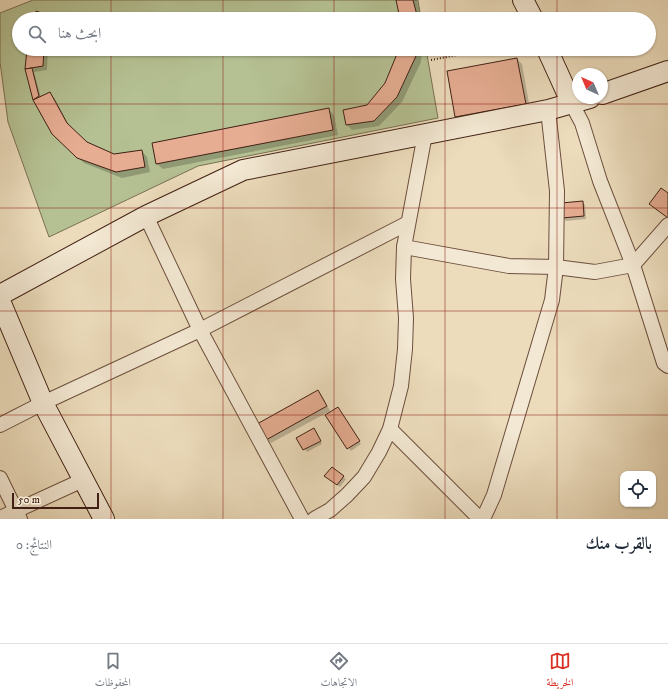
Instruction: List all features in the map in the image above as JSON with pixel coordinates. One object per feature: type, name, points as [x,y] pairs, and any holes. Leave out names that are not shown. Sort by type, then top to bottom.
[{"type":"street","points":[[523,0],[529,12]]},
{"type":"street","points":[[552,56],[572,86]]},
{"type":"street","points":[[608,92],[668,71]]},
{"type":"street","points":[[0,295],[146,216],[243,170],[548,110],[572,104]]},
{"type":"street","points":[[582,104],[582,123],[600,181],[633,265],[664,363],[668,366]]},
{"type":"street","points":[[483,519],[494,495],[552,300],[556,267],[557,191],[548,110]]},
{"type":"street","points":[[314,519],[330,510],[364,478],[390,429],[401,386],[406,349],[406,318],[403,279],[404,247],[425,134]]},
{"type":"street","points":[[146,216],[200,330],[302,519]]},
{"type":"street","points":[[0,425],[43,403],[200,330],[408,222]]},
{"type":"street","points":[[404,247],[509,266],[556,267],[595,272],[633,265],[668,225]]},
{"type":"street","points":[[0,301],[43,403],[104,519]]},
{"type":"street","points":[[390,429],[480,519]]},
{"type":"street","points":[[0,478],[18,515]]},
{"type":"street","points":[[0,518],[18,515],[83,480]]},
{"type":"path","points":[[432,60],[452,56]]},
{"type":"green space","points":[[33,0],[418,0],[420,12],[12,12],[12,56],[427,56],[438,118],[198,166],[49,237],[8,122],[0,62],[0,13]]},
{"type":"building","points":[[396,0],[413,0],[416,12],[399,12]]},
{"type":"building","points":[[26,56],[44,56],[43,66],[25,69]]},
{"type":"building","points":[[396,56],[416,56],[397,97],[374,121],[346,125],[343,110],[367,105],[385,83]]},
{"type":"building","points":[[517,58],[526,104],[455,117],[447,71]]},
{"type":"building","points":[[32,68],[39,96],[33,100],[25,69]]},
{"type":"building","points":[[50,92],[67,123],[87,142],[114,154],[142,150],[145,167],[116,172],[77,158],[52,134],[33,100]]},
{"type":"building","points":[[329,108],[333,130],[156,164],[152,143]]},
{"type":"building","points":[[661,188],[668,193],[668,218],[649,204]]},
{"type":"building","points":[[583,201],[584,216],[562,218],[561,203]]},
{"type":"building","points":[[318,390],[327,406],[266,440],[257,424]]},
{"type":"building","points":[[338,407],[360,441],[347,449],[325,415]]},
{"type":"building","points":[[314,428],[321,441],[303,450],[296,438]]},
{"type":"building","points":[[332,467],[344,476],[337,485],[324,476]]}]
